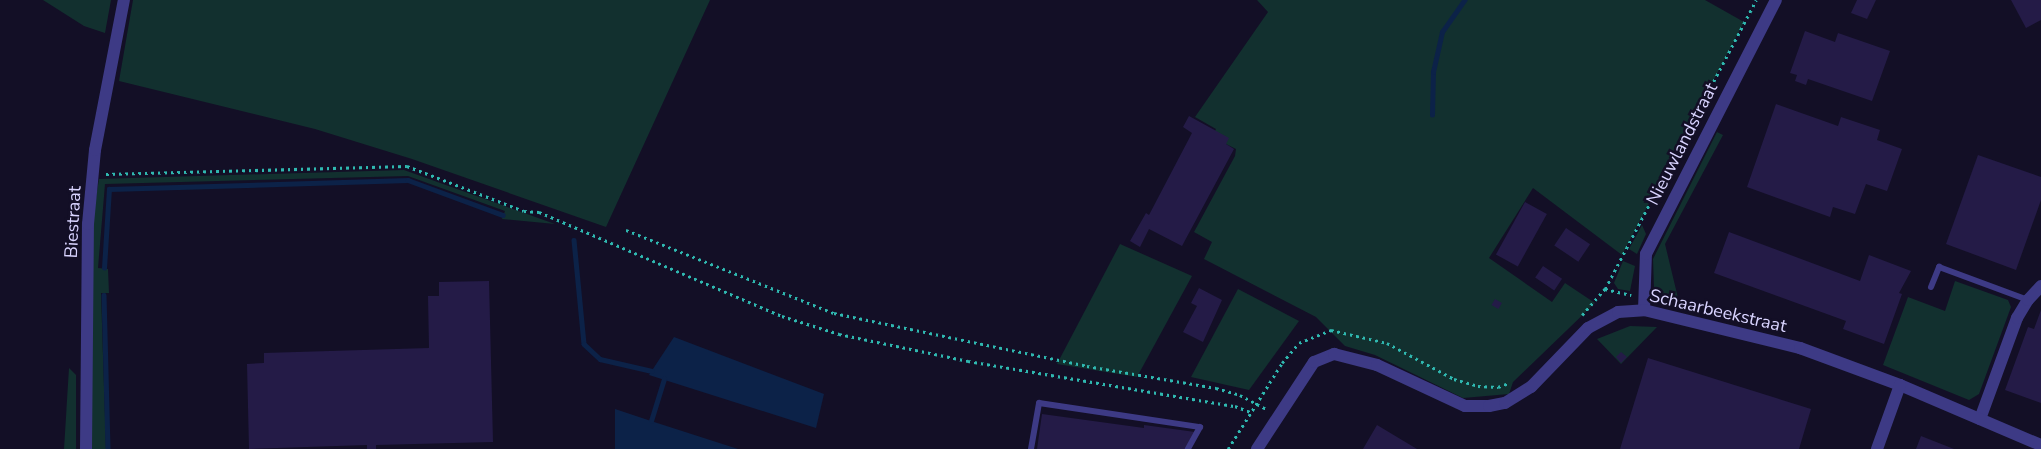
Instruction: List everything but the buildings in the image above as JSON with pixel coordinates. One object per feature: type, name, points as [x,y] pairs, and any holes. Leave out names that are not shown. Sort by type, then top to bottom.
[{"type":"street","name":"Biestraat","points":[[86,449],[88,224],[93,175],[124,0]]},
{"type":"street","name":"Nieuwlandstraat","points":[[1644,310],[1646,254],[1776,0]]},
{"type":"street","points":[[1980,419],[2017,318],[2028,300],[2041,286]]},
{"type":"street","name":"Schaarbeekstraat","points":[[1257,449],[1314,362],[1334,354],[1377,365],[1465,406],[1505,402],[1531,387],[1588,328],[1618,312],[1644,310],[1800,348],[1900,385],[2041,445]]},
{"type":"street","points":[[1877,449],[1900,385]]},
{"type":"lane","points":[[1932,287],[1938,267],[2028,300]]},
{"type":"lane","points":[[1031,449],[1039,403],[1200,426],[1188,449]]},
{"type":"path","points":[[1578,319],[1605,289],[1756,0]]},
{"type":"path","points":[[93,175],[407,166],[524,211],[539,212],[782,316],[839,334],[968,361],[1236,406],[1251,412]]},
{"type":"path","points":[[626,230],[834,313],[1068,362],[1216,388],[1256,404],[1278,416]]},
{"type":"path","points":[[1228,449],[1282,363],[1299,343],[1331,330],[1387,343],[1454,379],[1478,386],[1498,387],[1513,382]]},
{"type":"green space","points":[[43,0],[111,0],[105,33],[84,26]]},
{"type":"green space","points":[[133,0],[710,0],[606,227],[412,159],[315,129],[119,81]]},
{"type":"green space","points":[[1257,0],[1705,0],[1744,22],[1622,255],[1533,188],[1489,258],[1552,302],[1565,283],[1595,303],[1513,382],[1509,394],[1463,398],[1375,355],[1345,346],[1316,317],[1204,259],[1212,242],[1194,232],[1235,156],[1236,149],[1212,137],[1216,129],[1195,117],[1268,12]]},
{"type":"green space","points":[[1717,132],[1723,135],[1665,244],[1679,302],[1663,298],[1654,288],[1653,259]]},
{"type":"green space","points":[[404,170],[555,224],[502,219],[505,211],[408,176],[105,184],[98,268],[108,269],[109,293],[101,293],[106,449],[91,449],[92,223],[99,179]]},
{"type":"green space","points":[[1642,225],[1646,234],[1637,254],[1629,249]]},
{"type":"green space","points":[[1120,244],[1192,276],[1137,377],[1057,364]]},
{"type":"green space","points":[[1623,261],[1635,266],[1630,291],[1618,289],[1614,283]]},
{"type":"green space","points":[[1955,281],[2008,300],[2011,307],[1979,394],[1969,400],[1883,365],[1908,297],[1945,311]]},
{"type":"green space","points":[[1238,289],[1299,321],[1249,390],[1191,377]]},
{"type":"green space","points":[[1630,326],[1657,327],[1621,364],[1597,339]]},
{"type":"green space","points":[[69,368],[76,375],[76,449],[64,449]]},
{"type":"water","points":[[674,337],[824,394],[816,428],[649,375]]},
{"type":"water","points":[[615,409],[651,421],[738,449],[615,449]]},
{"type":"waterway","points":[[1432,115],[1433,72],[1442,32],[1464,0]]},
{"type":"waterway","points":[[104,268],[109,189],[408,180],[503,215]]},
{"type":"waterway","points":[[574,240],[584,344],[600,359],[652,371]]},
{"type":"waterway","points":[[104,295],[108,449]]},
{"type":"waterway","points":[[651,421],[664,379]]}]
